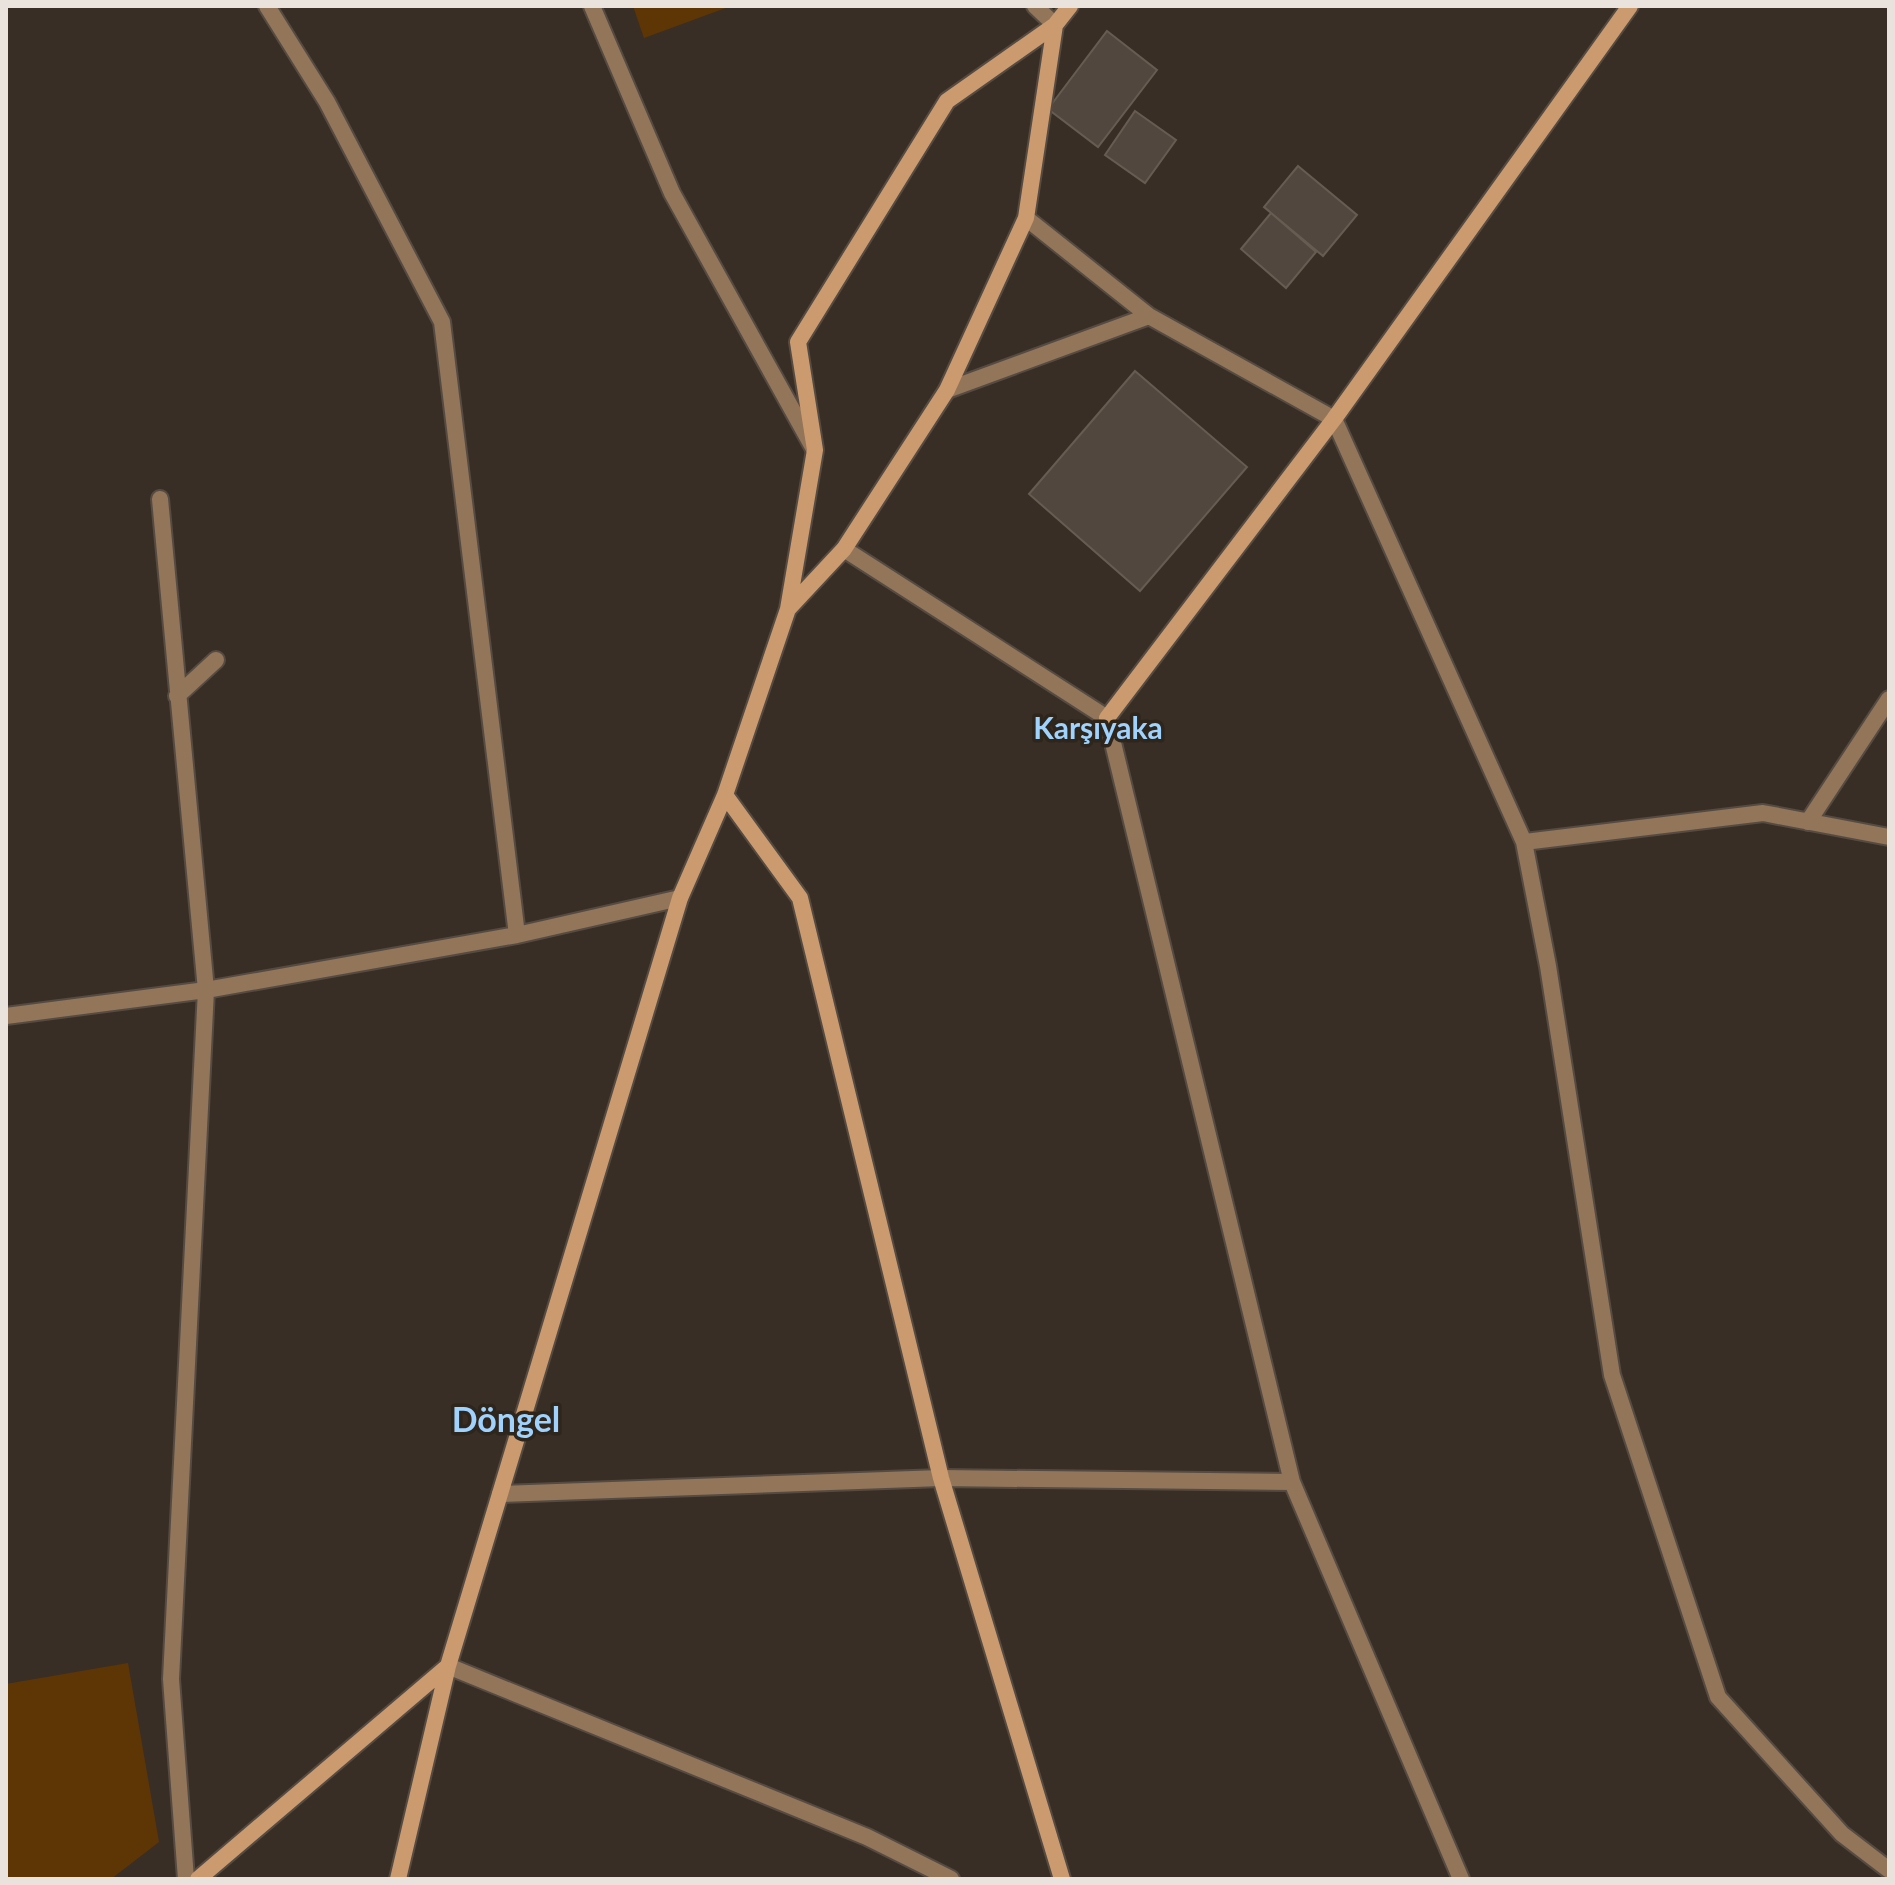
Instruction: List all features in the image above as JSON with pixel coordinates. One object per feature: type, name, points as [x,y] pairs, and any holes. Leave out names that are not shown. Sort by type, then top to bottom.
[{"type":"street","points":[[267,6],[327,102],[442,322],[517,935]]},
{"type":"street","points":[[592,6],[672,193],[815,450]]},
{"type":"street","points":[[1035,6],[1055,25]]},
{"type":"street","points":[[398,1879],[448,1666],[680,898],[725,795],[788,609],[815,450],[798,342],[947,101],[1055,25],[1070,6]]},
{"type":"street","points":[[1107,718],[1334,419],[1630,6]]},
{"type":"street","points":[[788,609],[844,549],[947,390],[1026,218],[1055,25]]},
{"type":"street","points":[[1026,218],[1149,316],[1334,419],[1524,842],[1548,966],[1612,1375],[1718,1697],[1842,1834],[1889,1870]]},
{"type":"street","points":[[947,390],[1149,316]]},
{"type":"street","points":[[160,499],[206,990],[171,1679],[186,1879]]},
{"type":"street","points":[[844,549],[1107,718],[1292,1482],[1461,1879]]},
{"type":"street","points":[[177,696],[216,660]]},
{"type":"street","points":[[1808,822],[1889,699]]},
{"type":"street","points":[[725,795],[800,898],[941,1478],[1062,1879]]},
{"type":"street","points":[[1524,842],[1763,813],[1889,837]]},
{"type":"street","points":[[6,1016],[206,990],[517,935],[680,898]]},
{"type":"street","points":[[500,1494],[941,1478],[1292,1482]]},
{"type":"street","points":[[198,1879],[448,1666]]},
{"type":"street","points":[[448,1666],[867,1837],[951,1879]]},
{"type":"shaded area","points":[[633,6],[731,6],[644,38]]},
{"type":"shaded area","points":[[128,1663],[159,1842],[111,1879],[6,1879],[6,1684]]},
{"type":"building","points":[[1107,31],[1157,70],[1098,147],[1048,109]]},
{"type":"building","points":[[1135,111],[1176,140],[1145,183],[1105,155]]},
{"type":"building","points":[[1298,166],[1357,215],[1323,256],[1264,207]]},
{"type":"building","points":[[1271,213],[1316,252],[1286,288],[1241,249]]},
{"type":"building","points":[[1135,371],[1247,467],[1140,591],[1029,494]]},
{"type":"district","name":"Karşıyaka","points":[[1098,729]]},
{"type":"district","name":"Döngel","points":[[506,1420]]}]
